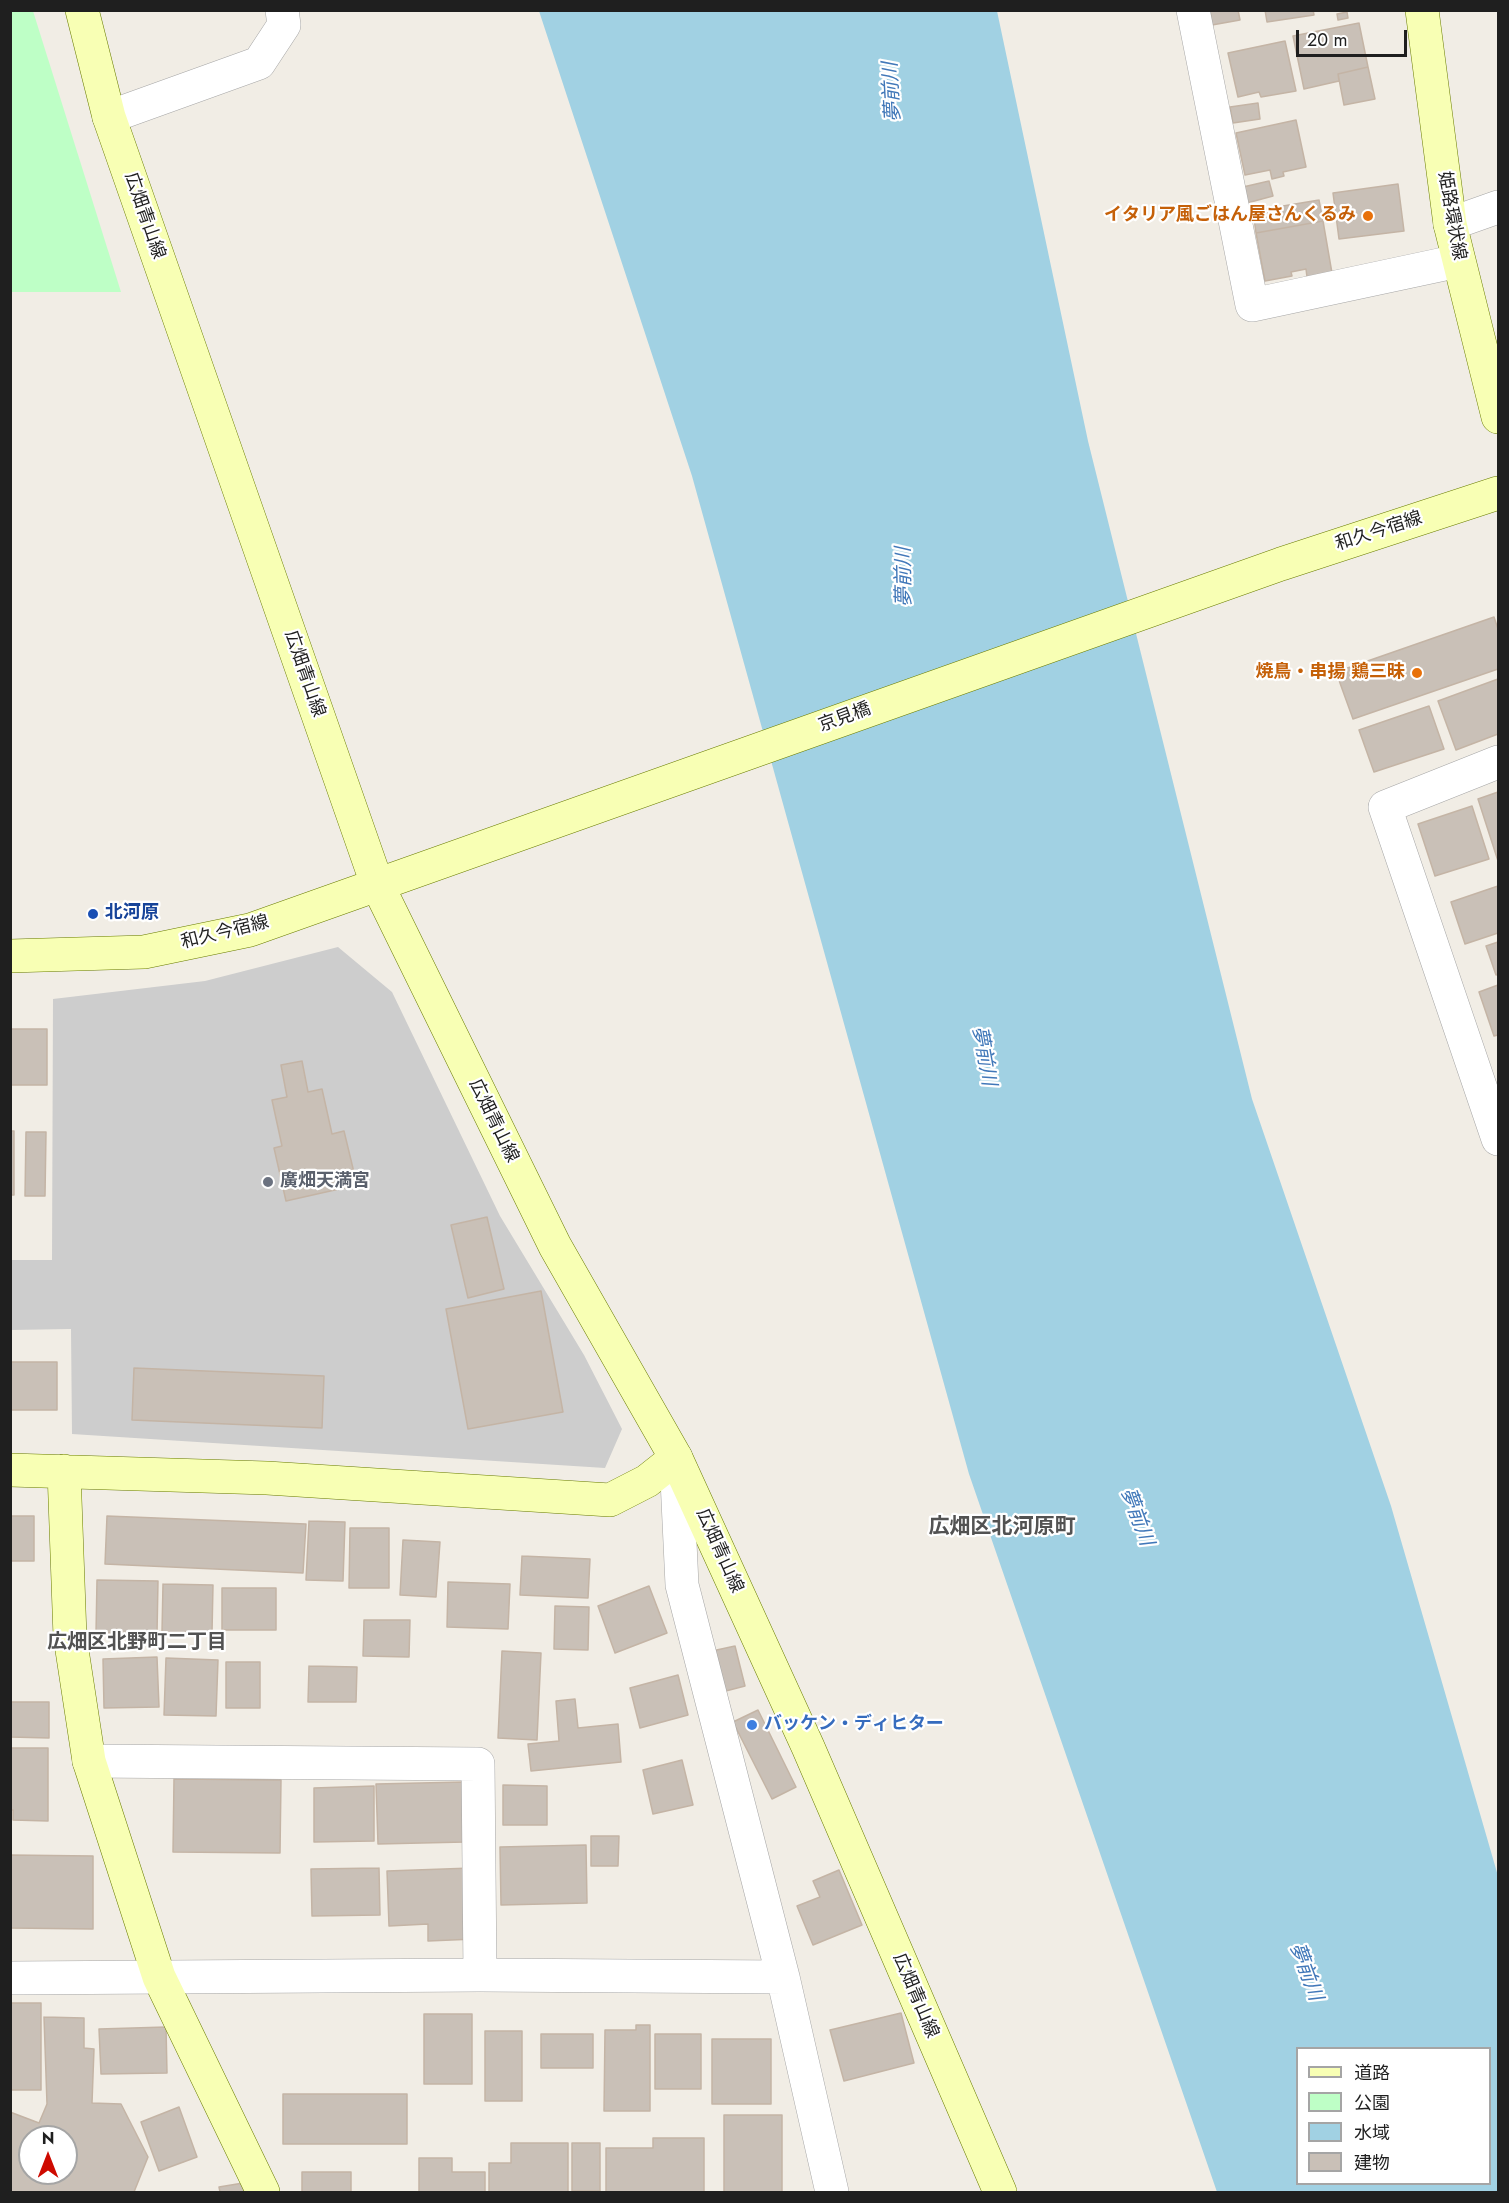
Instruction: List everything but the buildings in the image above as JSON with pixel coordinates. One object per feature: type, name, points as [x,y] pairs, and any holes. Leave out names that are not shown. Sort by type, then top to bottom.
[{"type":"main road","name":"広畑青山線","points":[[82,10],[109,117],[377,884],[555,1246],[676,1458],[812,1758],[1000,2193]]},
{"type":"main road","name":"姫路環状線","points":[[1422,10],[1450,224],[1498,417]]},
{"type":"main road","name":"和久今宿線","points":[[1260,571],[1498,494]]},
{"type":"main road","name":"京見橋","points":[[430,866],[1260,571]]},
{"type":"main road","name":"和久今宿線","points":[[10,956],[144,952],[250,930],[430,866]]},
{"type":"main road","points":[[10,1470],[267,1478],[610,1500],[647,1481],[676,1458]]},
{"type":"main road","points":[[64,1471],[70,1636],[89,1761],[159,1977],[262,2193]]},
{"type":"street","points":[[109,117],[259,63],[284,25],[282,10]]},
{"type":"street","points":[[1194,10],[1252,304],[1458,261]]},
{"type":"street","points":[[1450,224],[1498,207]]},
{"type":"street","points":[[1498,762],[1385,807],[1498,1139]]},
{"type":"street","points":[[676,1458],[682,1585],[783,1977],[832,2193]]},
{"type":"street","points":[[89,1761],[478,1764],[480,1975]]},
{"type":"street","points":[[10,1978],[480,1975],[783,1977]]},
{"type":"shaded area","name":"廣畑天満宮","points":[[338,947],[392,992],[500,1216],[584,1355],[622,1429],[605,1468],[72,1434],[71,1329],[11,1330],[10,1260],[52,1260],[53,999],[205,981]]},
{"type":"green space","points":[[11,10],[33,11],[121,292],[11,292]]},
{"type":"water","name":"夢前川","points":[[539,11],[997,11],[1088,441],[1252,1099],[1391,1506],[1498,1876],[1498,2192],[1217,2192],[969,1474],[692,476]]},
{"type":"place","name":"イタリア風ごはん屋さんくるみ","points":[[1368,216]]},
{"type":"place","name":"焼鳥・串揚 鶏三昧","points":[[1417,673]]},
{"type":"place","name":"北河原","points":[[93,914]]},
{"type":"place","name":"廣畑天満宮","points":[[268,1182]]},
{"type":"place","name":"バッケン・ディヒター","points":[[752,1725]]},
{"type":"district","name":"広畑区北河原町","points":[[1002,1528]]},
{"type":"district","name":"広畑区北野町二丁目","points":[[137,1643]]}]
